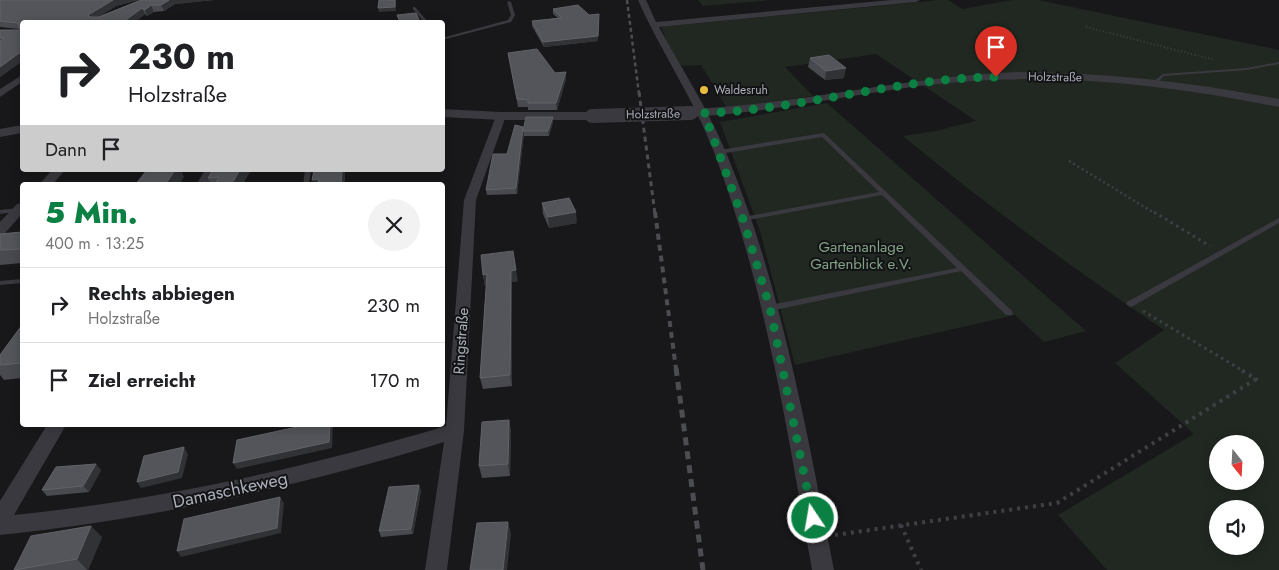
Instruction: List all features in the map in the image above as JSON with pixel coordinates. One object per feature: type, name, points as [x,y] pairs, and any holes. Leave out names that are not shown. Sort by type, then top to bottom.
[{"type":"street","points":[[642,0],[697,113],[720,152],[743,219],[770,308],[823,570]]},
{"type":"street","points":[[654,25],[916,0]]},
{"type":"street","name":"Holzstraße","points":[[445,113],[501,116],[592,116],[697,113],[761,109],[927,82],[980,77],[1043,76],[1156,81],[1209,89],[1279,104]]},
{"type":"street","points":[[0,94],[20,80]]},
{"type":"street","name":"Ringstraße","points":[[436,570],[455,431],[470,200],[501,116]]},
{"type":"street","points":[[0,133],[20,129]]},
{"type":"street","points":[[48,182],[57,172]]},
{"type":"street","points":[[0,230],[20,210]]},
{"type":"street","points":[[0,519],[55,427]]},
{"type":"street","name":"Damaschkeweg","points":[[0,526],[72,520],[188,501],[353,462],[455,431]]},
{"type":"lane","points":[[445,38],[510,21],[512,15],[508,2]]},
{"type":"lane","points":[[414,8],[424,20]]},
{"type":"lane","points":[[1156,81],[1163,75],[1247,69],[1279,63]]},
{"type":"lane","points":[[720,152],[823,135],[1009,313]]},
{"type":"lane","points":[[743,219],[883,193]]},
{"type":"lane","points":[[0,212],[20,209]]},
{"type":"lane","points":[[1130,304],[1279,220]]},
{"type":"lane","points":[[770,308],[962,269]]},
{"type":"lane","points":[[0,282],[20,281]]},
{"type":"path","points":[[1086,27],[1218,61]]},
{"type":"path","points":[[1069,161],[1221,253]]},
{"type":"path","points":[[817,538],[1057,503],[1256,379],[1130,304]]},
{"type":"path","points":[[901,526],[921,570]]},
{"type":"green space","points":[[698,0],[772,0],[703,6]]},
{"type":"green space","points":[[940,0],[948,0],[962,9],[1012,0],[1038,0],[1279,50],[1279,570],[1107,570],[1058,515],[1194,434],[1115,363],[1164,330],[1031,236],[903,136],[936,131],[976,121],[876,54],[785,67],[813,96],[727,108],[701,65],[677,66],[661,27]]},
{"type":"green space","name":"Gartenanlage Gartenblick e.V.","points":[[827,103],[1086,331],[1044,342],[1015,315],[795,365],[760,231],[720,122]]},
{"type":"building","points":[[0,0],[113,0],[88,15],[90,17],[99,17],[141,0],[169,0],[161,5],[151,5],[145,10],[142,8],[126,20],[20,20],[20,30],[18,23],[0,21]]},
{"type":"building","points":[[379,0],[395,0],[395,7],[378,8]]},
{"type":"building","points":[[578,5],[589,15],[599,14],[598,36],[543,42],[532,21],[562,18],[553,9]]},
{"type":"building","points":[[416,13],[419,20],[399,20],[397,15]]},
{"type":"building","points":[[0,30],[20,30],[20,52],[0,67],[0,42],[5,38],[0,38]]},
{"type":"building","points":[[537,49],[555,73],[566,72],[556,103],[528,103],[528,100],[517,99],[508,53]]},
{"type":"building","points":[[829,55],[846,68],[826,71],[810,58]]},
{"type":"building","points":[[526,117],[553,117],[548,131],[523,131]]},
{"type":"building","points":[[515,125],[523,127],[516,188],[486,190],[493,154],[507,154]]},
{"type":"building","points":[[145,172],[174,172],[167,182],[137,182]]},
{"type":"building","points":[[212,172],[239,172],[233,182],[216,182],[219,177],[208,178]]},
{"type":"building","points":[[314,172],[342,172],[341,182],[318,182],[319,179],[312,180]]},
{"type":"building","points":[[569,198],[576,212],[548,217],[542,203]]},
{"type":"building","points":[[20,232],[20,249],[0,250],[0,234]]},
{"type":"building","points":[[513,251],[516,270],[511,271],[510,375],[480,378],[487,274],[483,275],[481,255]]},
{"type":"building","points":[[20,328],[20,363],[0,365],[0,355]]},
{"type":"building","points":[[509,420],[508,464],[479,466],[482,422]]},
{"type":"building","points":[[297,427],[330,427],[329,442],[233,463],[237,440]]},
{"type":"building","points":[[184,447],[178,472],[137,482],[144,456]]},
{"type":"building","points":[[96,464],[83,486],[42,490],[56,467]]},
{"type":"building","points":[[419,485],[411,529],[379,531],[389,487]]},
{"type":"building","points":[[280,497],[277,528],[177,551],[184,519]]},
{"type":"building","points":[[508,522],[503,570],[470,570],[477,523]]},
{"type":"building","points":[[91,526],[77,559],[14,570],[31,536]]},
{"type":"railway","points":[[627,0],[639,94]]},
{"type":"railway","points":[[639,92],[655,214]]},
{"type":"railway","points":[[655,212],[676,369]]},
{"type":"railway","points":[[676,368],[703,570]]},
{"type":"place","name":"Waldesruh","points":[[704,90]]},
{"type":"route","points":[[813,518],[770,308],[743,219],[720,152],[704,113],[736,112],[927,82],[996,77]]}]
